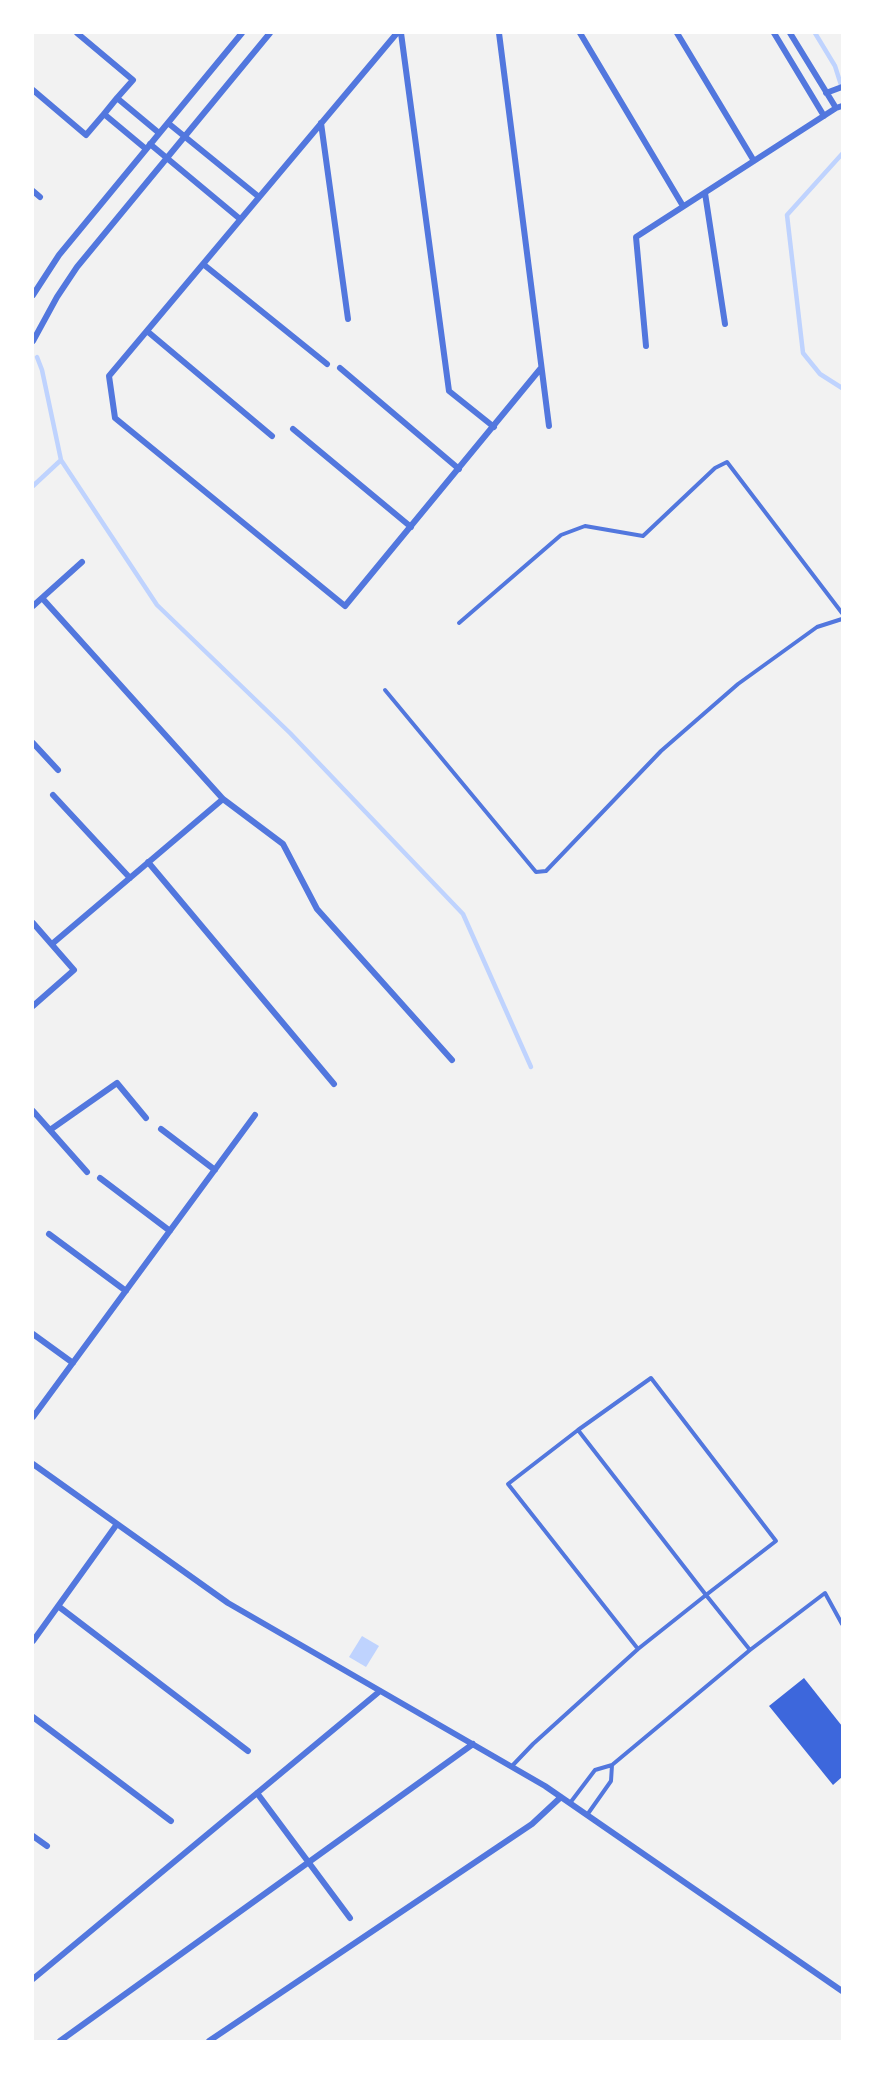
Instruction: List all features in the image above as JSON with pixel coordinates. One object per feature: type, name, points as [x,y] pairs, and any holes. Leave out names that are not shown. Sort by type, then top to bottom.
[{"type":"street","points":[[33,90],[86,135],[133,80],[77,33]]},
{"type":"street","points":[[33,296],[59,255],[242,33]]},
{"type":"street","points":[[33,341],[57,297],[77,267],[270,33]]},
{"type":"street","points":[[399,33],[109,376],[115,418],[345,606],[542,368]]},
{"type":"street","points":[[399,33],[449,390],[494,427]]},
{"type":"street","points":[[500,33],[549,426]]},
{"type":"street","points":[[580,33],[683,206]]},
{"type":"street","points":[[676,33],[754,161]]},
{"type":"street","points":[[774,33],[824,116]]},
{"type":"street","points":[[646,346],[636,237],[839,107],[826,93],[790,33]]},
{"type":"street","points":[[826,93],[842,87]]},
{"type":"street","points":[[117,98],[159,133]]},
{"type":"street","points":[[104,114],[167,158],[240,219]]},
{"type":"street","points":[[168,123],[259,197]]},
{"type":"street","points":[[321,123],[348,319]]},
{"type":"street","points":[[33,191],[40,196]]},
{"type":"street","points":[[705,192],[725,324]]},
{"type":"street","points":[[203,264],[327,364]]},
{"type":"street","points":[[147,331],[272,436]]},
{"type":"street","points":[[340,368],[459,469]]},
{"type":"street","points":[[293,429],[411,527]]},
{"type":"street","points":[[33,606],[82,562]]},
{"type":"street","points":[[42,598],[223,799],[283,844],[317,909],[452,1060]]},
{"type":"street","points":[[33,742],[58,770]]},
{"type":"street","points":[[53,795],[130,878]]},
{"type":"street","points":[[51,944],[223,799]]},
{"type":"street","points":[[148,862],[334,1084]]},
{"type":"street","points":[[33,923],[74,970],[33,1006]]},
{"type":"street","points":[[50,1130],[117,1083],[146,1118]]},
{"type":"street","points":[[33,1111],[87,1172]]},
{"type":"street","points":[[33,1417],[255,1115]]},
{"type":"street","points":[[161,1129],[215,1170]]},
{"type":"street","points":[[100,1178],[170,1231]]},
{"type":"street","points":[[49,1234],[126,1291]]},
{"type":"street","points":[[33,1334],[73,1363]]},
{"type":"street","points":[[33,1464],[228,1603],[512,1766],[570,1803],[842,1991]]},
{"type":"street","points":[[33,1641],[117,1524]]},
{"type":"street","points":[[58,1606],[248,1751]]},
{"type":"street","points":[[33,1979],[380,1691]]},
{"type":"street","points":[[33,1717],[171,1821]]},
{"type":"street","points":[[60,2041],[473,1744]]},
{"type":"street","points":[[257,1793],[350,1918]]},
{"type":"street","points":[[209,2041],[532,1824],[561,1797]]},
{"type":"street","points":[[33,1836],[47,1846]]},
{"type":"lane","points":[[459,623],[561,535],[585,526],[643,536],[715,468],[727,462],[842,613]]},
{"type":"lane","points":[[385,690],[536,872],[546,871],[661,751],[738,684],[817,627],[842,619]]},
{"type":"lane","points":[[512,1766],[533,1744],[638,1649],[776,1541],[651,1378],[508,1484],[638,1649]]},
{"type":"lane","points":[[578,1430],[750,1650]]},
{"type":"lane","points":[[570,1803],[595,1770],[612,1765],[750,1650],[825,1593],[842,1624]]},
{"type":"lane","points":[[587,1815],[611,1781],[612,1765]]},
{"type":"water","points":[[362,1636],[379,1646],[366,1667],[349,1657]]},
{"type":"building","points":[[804,1678],[842,1726],[842,1777],[833,1785],[769,1706]]},
{"type":"waterway","points":[[815,33],[835,66],[842,88]]},
{"type":"waterway","points":[[842,154],[787,215],[803,353],[820,374],[842,388]]},
{"type":"waterway","points":[[33,486],[61,460],[42,370],[37,357]]},
{"type":"waterway","points":[[61,460],[157,605],[290,733],[463,914],[531,1067]]}]
